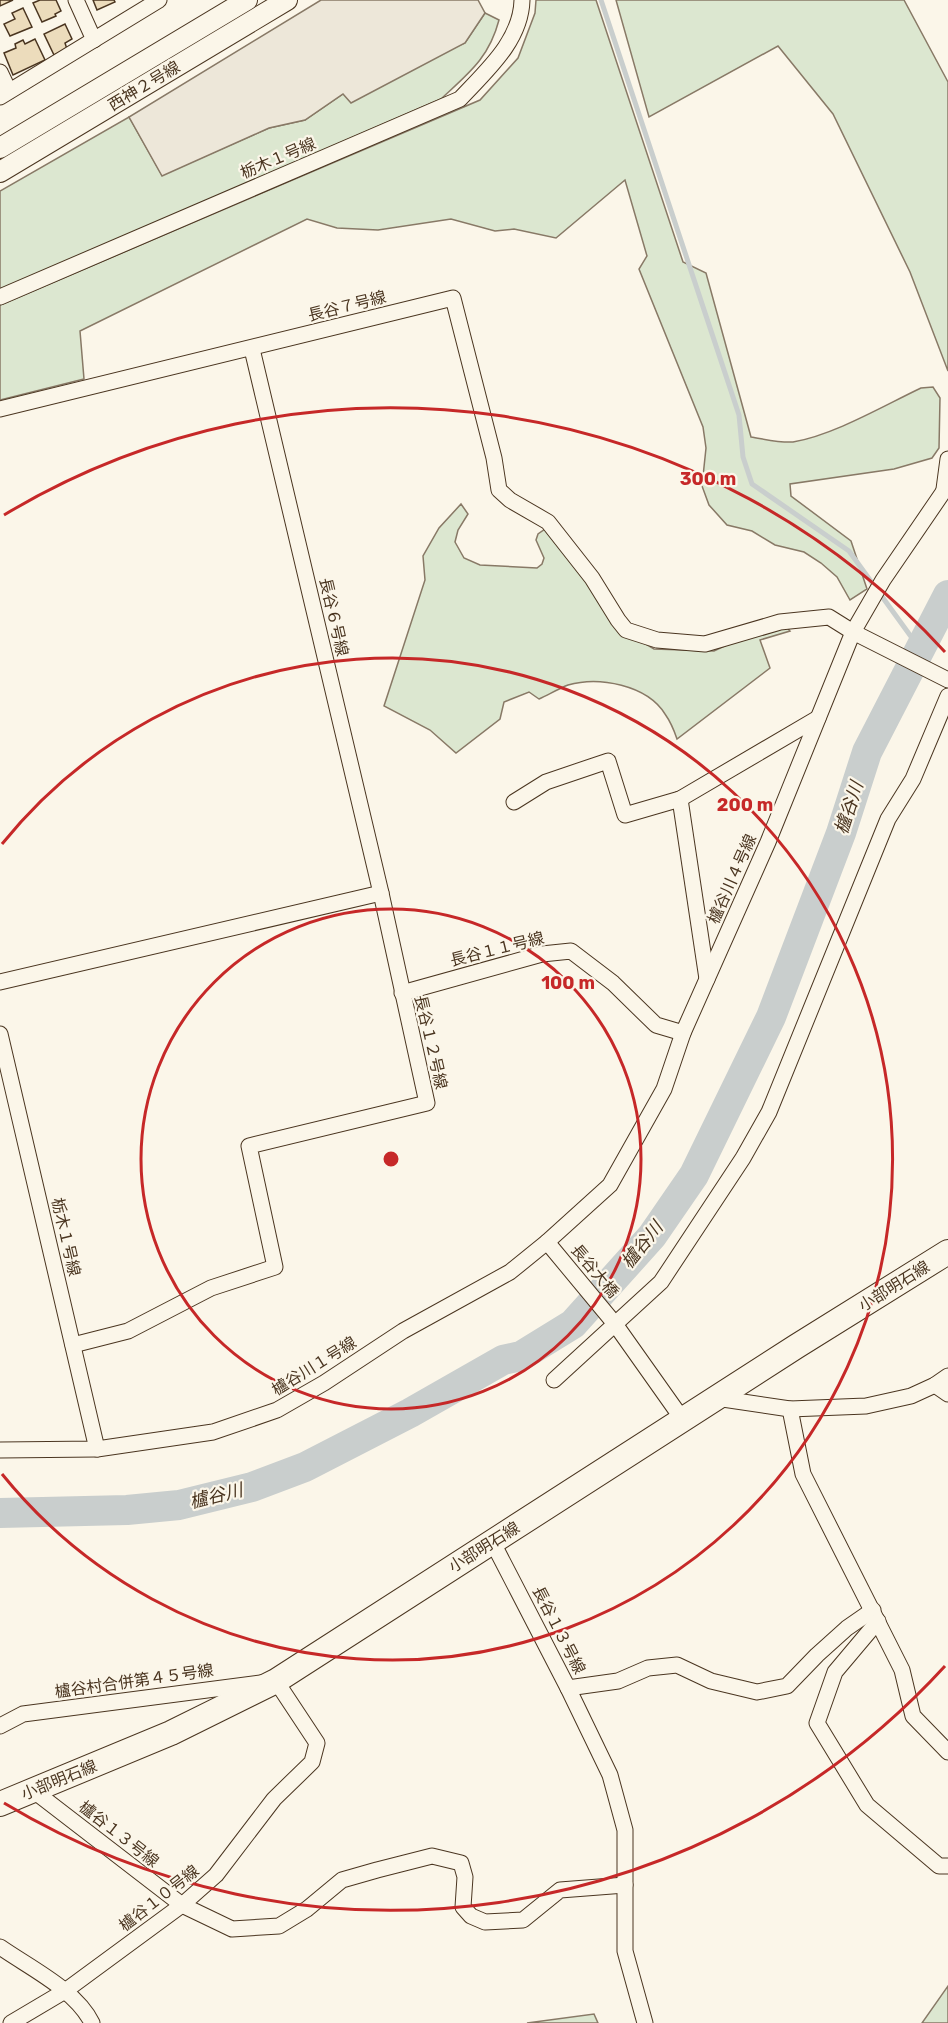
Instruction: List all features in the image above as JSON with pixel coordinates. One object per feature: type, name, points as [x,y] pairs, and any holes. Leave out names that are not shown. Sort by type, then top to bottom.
[{"type":"main road","name":"小部明石線","points":[[0,1804],[171,1733],[276,1681],[948,1252]]},
{"type":"street","points":[[76,0],[94,40]]},
{"type":"street","points":[[0,72],[4,94],[159,0]]},
{"type":"street","name":"西神２号線","points":[[0,148],[248,0]]},
{"type":"street","name":"西神２号線","points":[[0,172],[287,0]]},
{"type":"street","name":"栃木１号線","points":[[0,297],[460,99],[499,57],[512,37],[522,9],[522,0]]},
{"type":"street","name":"長谷７号線","points":[[0,409],[453,298],[494,458],[499,490],[510,500],[548,522],[592,578],[626,630],[657,640],[705,644],[780,622],[829,617],[853,632]]},
{"type":"street","name":"長谷６号線","points":[[252,349],[381,893]]},
{"type":"street","points":[[946,487],[948,459]]},
{"type":"street","name":"櫨谷川４号線","points":[[547,1242],[610,1185],[664,1089],[683,1033],[768,842],[853,632],[883,580],[946,487]]},
{"type":"street","points":[[853,632],[948,680]]},
{"type":"street","points":[[554,1380],[661,1282],[744,1158],[769,1112],[888,819],[913,779],[948,696]]},
{"type":"street","points":[[513,802],[546,782],[608,761],[625,815],[680,799],[818,718]]},
{"type":"street","points":[[680,799],[707,979]]},
{"type":"street","points":[[0,982],[381,893]]},
{"type":"street","name":"長谷１２号線","points":[[73,1345],[128,1331],[211,1288],[275,1268],[249,1146],[427,1103],[381,893]]},
{"type":"street","name":"長谷１１号線","points":[[402,993],[542,954],[571,951],[613,983],[656,1025],[683,1033]]},
{"type":"street","name":"栃木１号線","points":[[0,1034],[97,1449]]},
{"type":"street","name":"長谷大橋","points":[[547,1242],[615,1324],[683,1420]]},
{"type":"street","name":"櫨谷川１号線","points":[[0,1450],[97,1449],[213,1432],[277,1410],[324,1383],[403,1331],[510,1272],[547,1242]]},
{"type":"street","points":[[716,1398],[790,1409],[866,1406],[911,1396],[944,1385]]},
{"type":"street","points":[[790,1409],[803,1474],[902,1670],[913,1716],[948,1752]]},
{"type":"street","name":"長谷１３号線","points":[[492,1541],[568,1688],[618,1681],[648,1668],[677,1665],[711,1681],[757,1692],[787,1686],[847,1628],[875,1615]]},
{"type":"street","points":[[875,1615],[835,1672],[818,1723],[867,1805],[939,1866],[948,1866]]},
{"type":"street","name":"櫨谷村合併第４５号線","points":[[0,1726],[24,1714],[276,1681]]},
{"type":"street","name":"櫨谷１０号線","points":[[11,2023],[65,1991],[182,1905],[216,1875],[274,1799],[312,1762],[317,1743],[276,1681]]},
{"type":"street","points":[[568,1688],[609,1775],[625,1830],[625,1951],[645,2023]]},
{"type":"street","name":"櫨谷１３号線","points":[[34,1791],[182,1905],[232,1929],[279,1926],[307,1909],[342,1880],[432,1856],[461,1863],[465,1877],[463,1907],[471,1916],[485,1922],[523,1920],[560,1890],[625,1885]]},
{"type":"street","points":[[0,1947],[65,1991],[86,2011],[92,2023]]},
{"type":"green space","points":[[536,0],[596,0],[683,262],[706,273],[751,437],[788,442],[809,438],[858,419],[921,388],[933,387],[940,398],[939,448],[932,458],[894,469],[790,484],[791,496],[851,541],[867,589],[850,600],[837,577],[821,563],[804,552],[775,545],[752,531],[727,525],[709,505],[702,486],[706,448],[703,427],[639,269],[647,256],[625,180],[556,238],[514,229],[495,231],[451,219],[378,230],[337,228],[307,219],[80,331],[84,379],[0,400],[0,305],[480,100],[518,58],[535,13]]},
{"type":"green space","points":[[616,0],[904,0],[948,82],[948,371],[910,272],[833,114],[778,46],[649,117]]},
{"type":"green space","points":[[485,13],[499,20],[490,45],[477,64],[441,99],[0,291],[0,191],[129,117],[162,175],[269,128],[305,120],[343,94],[465,43]]},
{"type":"green space","points":[[461,504],[468,514],[458,530],[455,542],[464,558],[480,565],[537,568],[542,564],[544,558],[536,540],[538,534],[548,527],[619,628],[654,649],[714,651],[748,635],[785,625],[790,631],[760,640],[770,668],[677,739],[665,714],[647,696],[621,685],[580,682],[568,685],[539,699],[529,692],[504,702],[500,719],[456,753],[430,730],[384,706],[425,580],[423,556],[439,528]]},
{"type":"green space","points":[[948,1986],[948,2023],[922,2023]]},
{"type":"green space","points":[[594,2014],[598,2023],[527,2023]]},
{"type":"shaded area","points":[[321,0],[478,0],[485,13],[465,43],[351,103],[343,94],[305,120],[269,128],[162,176],[129,117]]},
{"type":"building","points":[[0,0],[13,0],[0,6]]},
{"type":"building","points":[[40,0],[56,0],[61,11],[55,14],[56,16],[42,22],[33,3]]},
{"type":"building","points":[[93,0],[114,0],[115,2],[97,10]]},
{"type":"building","points":[[23,8],[32,27],[10,36],[4,24],[15,19],[12,13]]},
{"type":"building","points":[[65,24],[72,39],[65,43],[67,49],[54,55],[44,34]]},
{"type":"building","points":[[35,39],[45,60],[13,75],[4,53],[16,48],[15,44],[23,40],[25,44]]},
{"type":"waterway","points":[[601,0],[739,415],[743,457],[752,484],[849,551],[920,649]]},
{"type":"waterway","name":"櫨谷川","points":[[0,1513],[127,1510],[179,1505],[252,1487],[305,1467],[410,1413],[503,1360],[521,1356],[573,1324],[652,1236],[694,1175],[771,1017],[841,833],[867,752],[948,595]]}]
